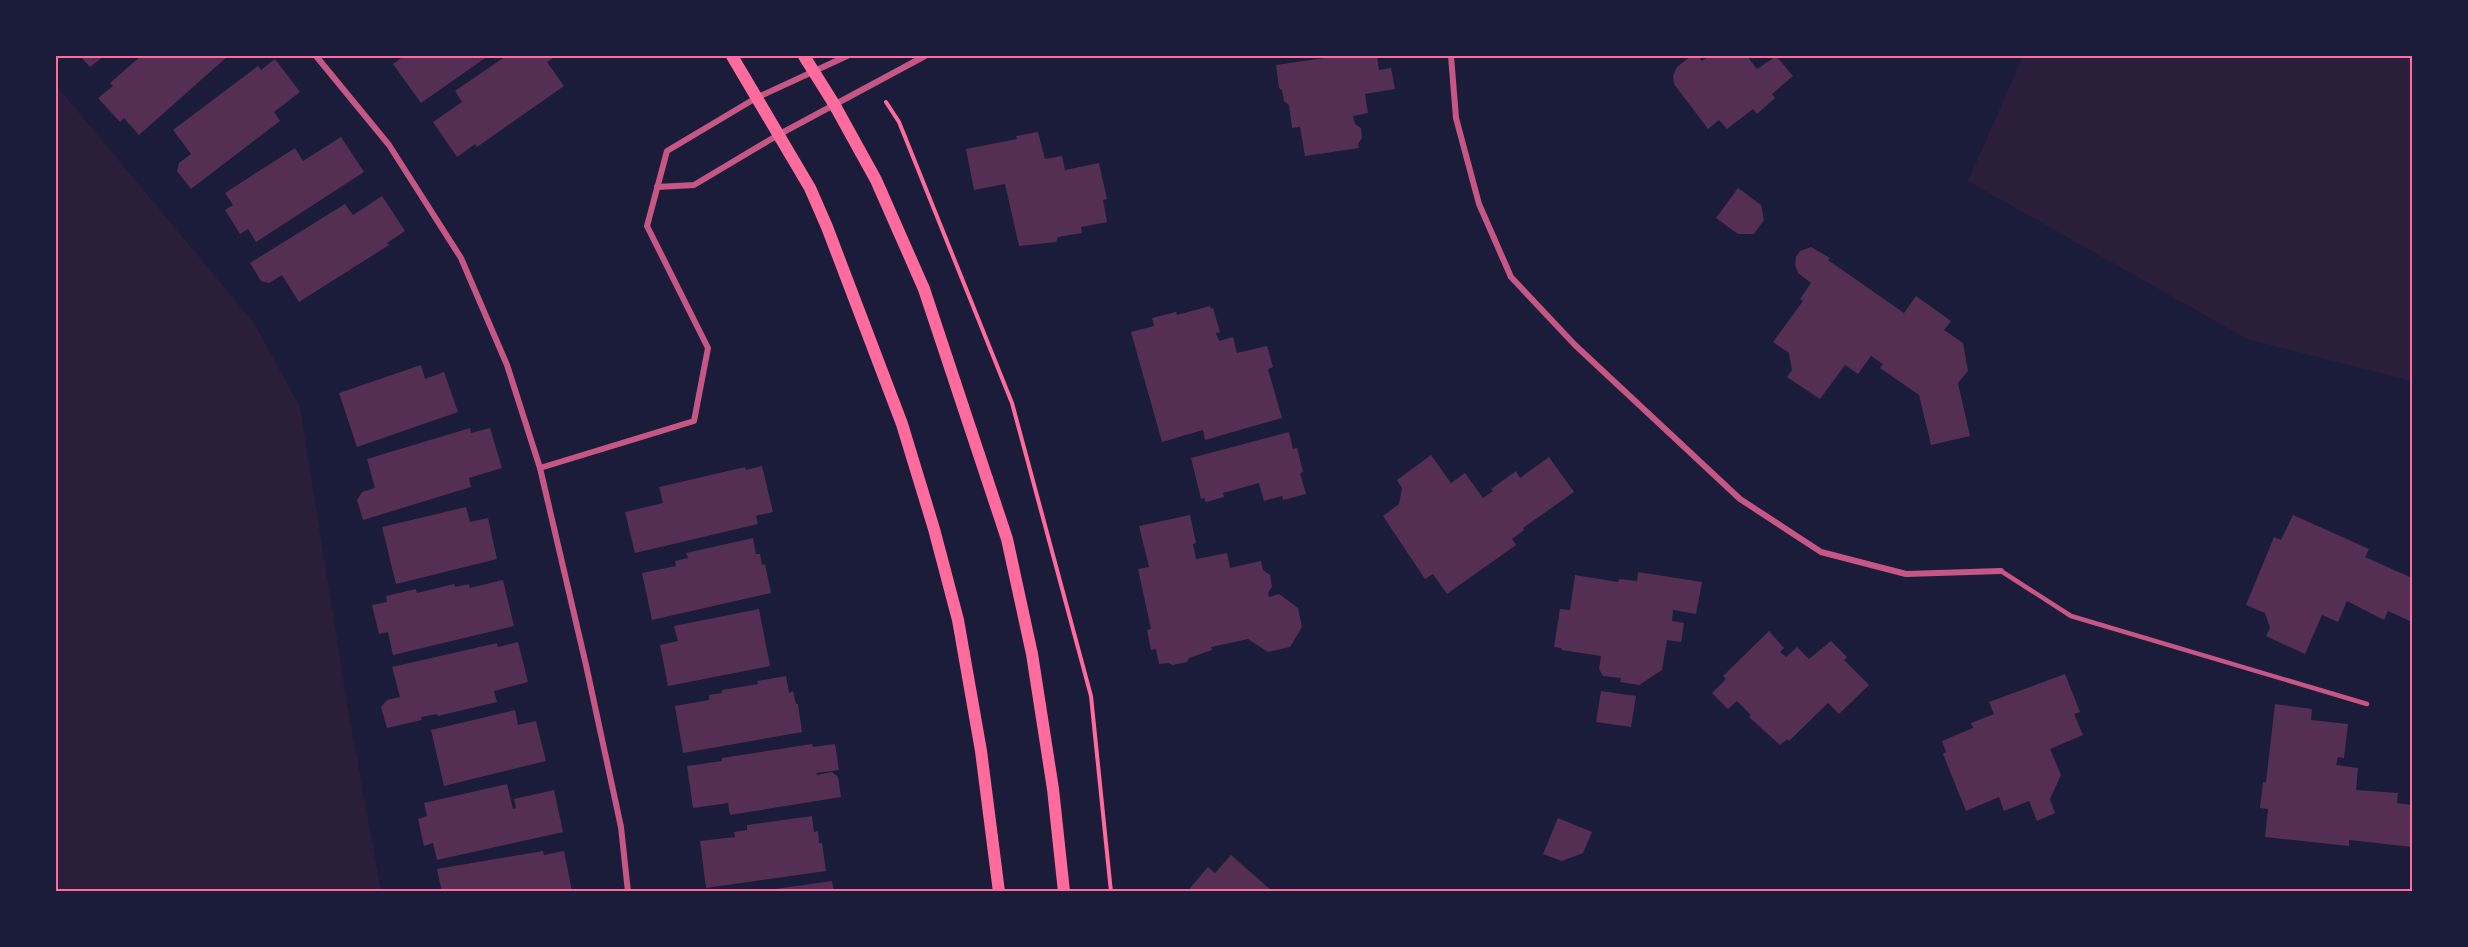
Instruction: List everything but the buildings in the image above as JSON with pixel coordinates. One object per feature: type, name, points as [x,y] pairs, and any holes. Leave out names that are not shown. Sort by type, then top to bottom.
[{"type":"main road","points":[[732,56],[810,188],[902,424],[934,528],[960,631],[981,751],[999,891]]},
{"type":"main road","points":[[804,56],[876,180],[924,289],[1007,539],[1032,654],[1053,789],[1064,891]]},
{"type":"street","points":[[316,56],[389,145],[461,258],[507,365],[540,468],[621,827],[628,891]]},
{"type":"street","points":[[540,468],[694,421],[708,348],[647,226],[667,151],[756,98],[847,56]]},
{"type":"street","points":[[657,187],[694,185],[778,135],[925,56]]},
{"type":"street","points":[[1451,56],[1456,118],[1479,204],[1511,277],[1575,345],[1740,499],[1821,552],[1906,574],[2001,571]]},
{"type":"lane","points":[[2001,571],[2071,616],[2367,704]]},
{"type":"path","points":[[875,84],[899,122],[1012,403],[1091,696],[1112,891]]},
{"type":"shaded area","points":[[2023,56],[2412,56],[2412,381],[2247,339],[1968,181]]},
{"type":"shaded area","points":[[56,85],[254,323],[300,407],[347,703],[381,891],[56,891]]}]
